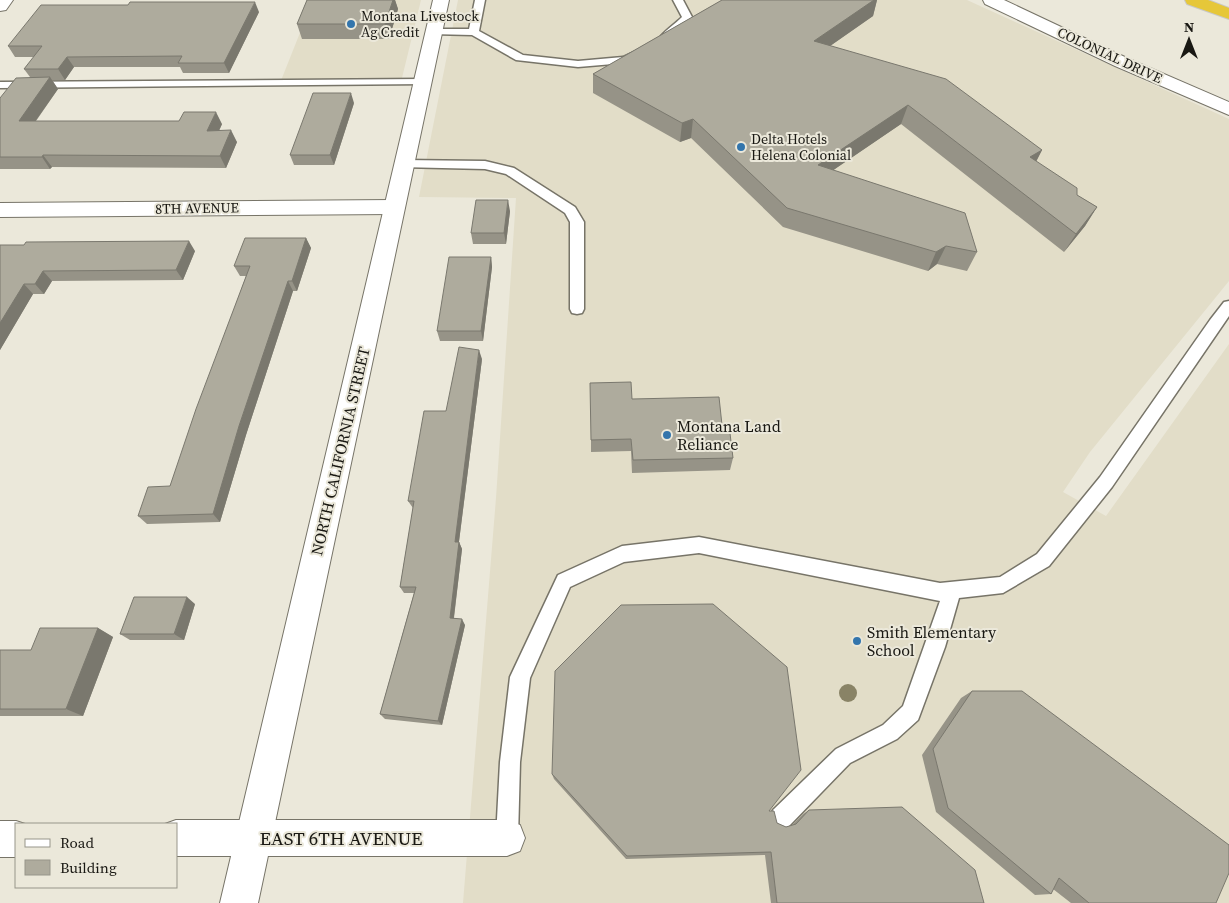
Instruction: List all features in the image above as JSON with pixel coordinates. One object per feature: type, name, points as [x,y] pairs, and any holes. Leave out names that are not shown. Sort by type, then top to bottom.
[{"type":"highway","points":[[1193,0],[1229,14]]},
{"type":"street","points":[[0,6],[5,0]]},
{"type":"street","name":"NORTH CALIFORNIA STREET","points":[[239,903],[441,0]]},
{"type":"street","name":"COLONIAL DRIVE","points":[[991,0],[1121,62],[1229,109]]},
{"type":"street","name":"8TH AVENUE","points":[[0,210],[394,207]]},
{"type":"street","name":"EAST 6TH AVENUE","points":[[178,838],[507,838]]},
{"type":"street","points":[[0,839],[15,839]]},
{"type":"lane","points":[[474,32],[480,0]]},
{"type":"lane","points":[[659,40],[676,30],[686,18],[678,0]]},
{"type":"lane","points":[[434,32],[474,32],[520,58],[578,64],[625,60],[642,50]]},
{"type":"lane","points":[[0,85],[422,82]]},
{"type":"lane","points":[[404,164],[485,165],[510,171],[570,210],[578,222],[577,309]]},
{"type":"lane","points":[[507,838],[510,762],[520,676],[564,581],[622,554],[699,545],[940,592],[1003,585],[1043,560],[1106,482],[1229,306]]},
{"type":"lane","points":[[781,818],[843,756],[890,732],[911,713],[935,647],[952,591]]},
{"type":"shaded area","points":[[313,0],[421,0],[401,82],[280,83]]},
{"type":"shaded area","points":[[458,0],[967,0],[1229,119],[1229,281],[1090,452],[1063,492],[1106,516],[1229,344],[1229,903],[463,903],[496,498],[516,198],[419,197]]},
{"type":"building","points":[[307,0],[393,0],[385,24],[297,24]]},
{"type":"building","name":"Delta Hotels Helena Colonial","points":[[722,0],[874,0],[814,41],[946,79],[1042,150],[1030,157],[1077,188],[1077,195],[1097,207],[1076,234],[908,105],[818,165],[965,213],[977,252],[946,246],[936,252],[787,208],[693,119],[682,123],[593,74]]},
{"type":"building","points":[[130,2],[255,2],[224,63],[178,63],[182,56],[67,57],[58,69],[24,69],[42,46],[8,46],[41,5],[128,5]]},
{"type":"building","points":[[50,77],[19,121],[179,121],[184,112],[216,112],[207,131],[231,130],[220,156],[43,155],[42,157],[0,157],[0,98],[16,78]]},
{"type":"building","points":[[313,93],[351,93],[330,155],[290,155]]},
{"type":"building","points":[[476,200],[508,200],[504,233],[471,233]]},
{"type":"building","points":[[245,238],[306,238],[292,281],[288,281],[239,426],[213,514],[138,516],[148,487],[170,486],[196,409],[250,266],[234,266]]},
{"type":"building","points":[[189,241],[176,270],[43,271],[35,284],[24,284],[0,323],[0,245],[24,245],[26,242]]},
{"type":"building","points":[[449,257],[491,257],[481,331],[437,331]]},
{"type":"building","points":[[459,347],[479,350],[455,542],[459,542],[450,618],[462,619],[438,721],[380,714],[416,587],[400,587],[414,501],[408,501],[424,411],[446,411]]},
{"type":"building","points":[[631,382],[632,399],[719,397],[722,425],[729,425],[733,458],[633,460],[631,439],[591,440],[590,383]]},
{"type":"building","points":[[134,597],[187,597],[174,634],[120,634]]},
{"type":"building","points":[[713,604],[787,667],[801,770],[769,811],[774,811],[777,823],[786,827],[796,824],[809,810],[902,807],[975,870],[984,903],[777,903],[771,852],[627,856],[552,774],[555,671],[621,605]]},
{"type":"building","points":[[40,628],[98,628],[66,709],[0,709],[0,650],[31,650]]},
{"type":"building","points":[[972,691],[1022,691],[1229,845],[1229,873],[1216,903],[1089,903],[1059,878],[1051,894],[948,808],[933,749]]},
{"type":"place","name":"Montana Livestock Ag Credit","points":[[351,24]]},
{"type":"place","name":"Delta Hotels Helena Colonial","points":[[741,147]]},
{"type":"place","name":"Montana Land Reliance","points":[[667,435]]},
{"type":"place","name":"Smith Elementary School","points":[[857,641]]}]
